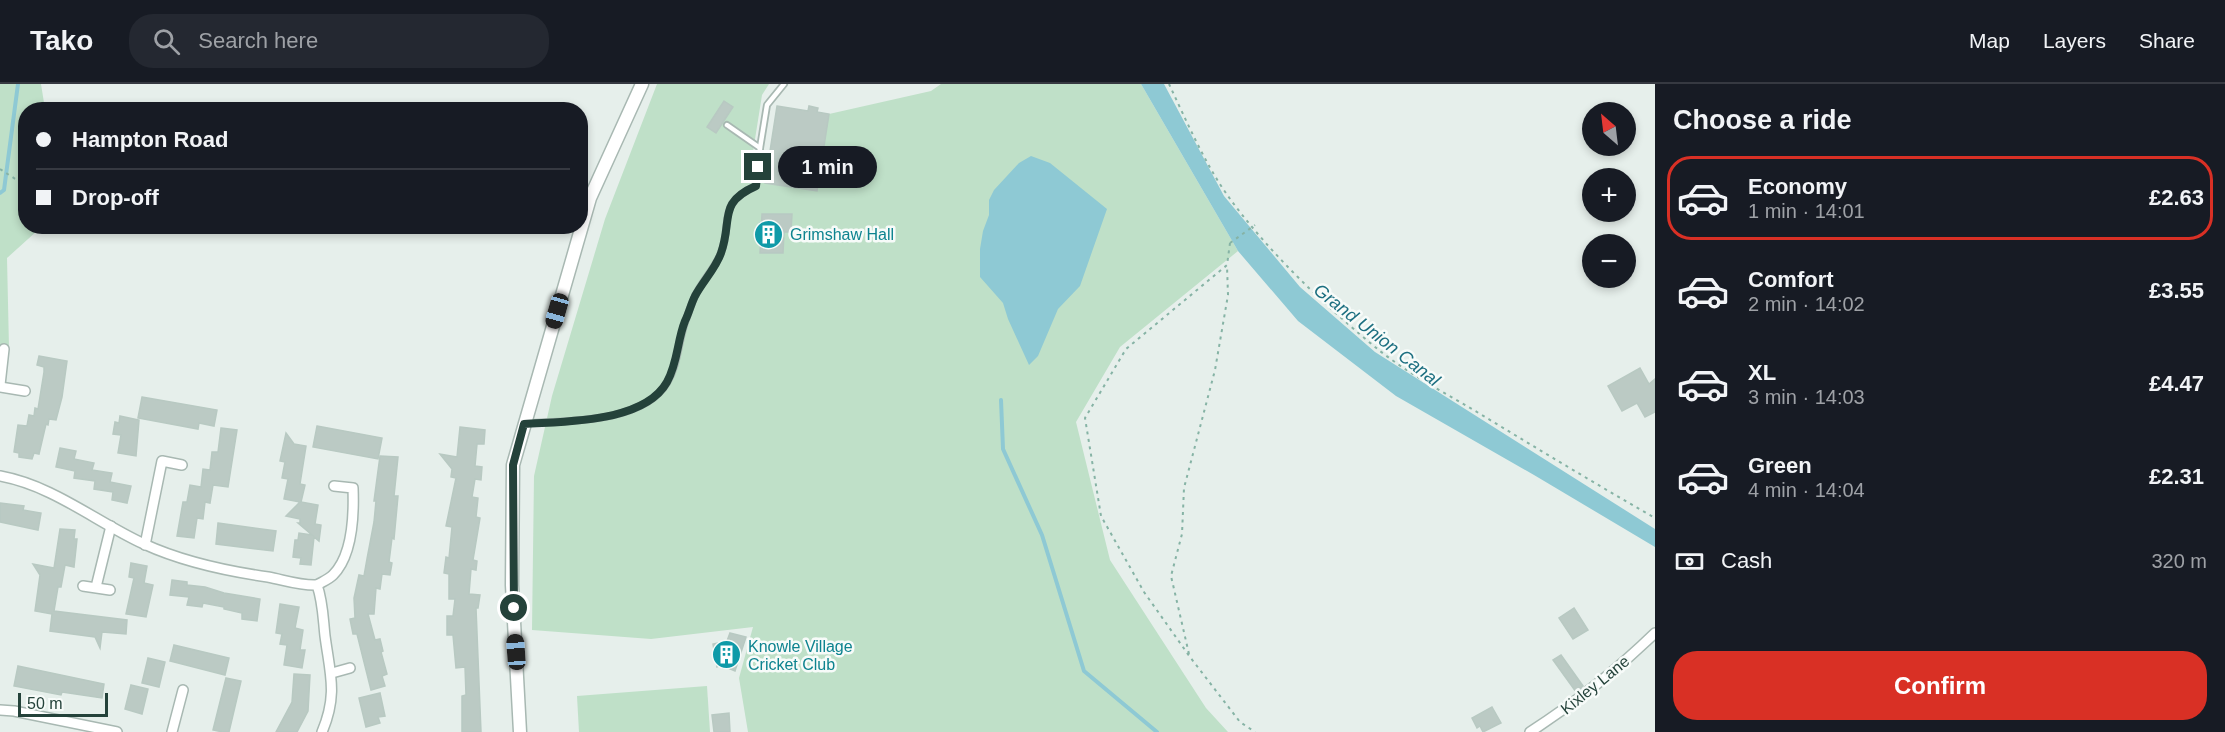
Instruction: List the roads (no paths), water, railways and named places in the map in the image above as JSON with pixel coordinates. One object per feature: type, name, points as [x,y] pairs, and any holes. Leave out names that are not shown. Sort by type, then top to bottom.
[{"type":"street","points":[[588,205],[642,84]]},
{"type":"street","points":[[520,732],[512,585],[513,465],[579,234]]},
{"type":"street","points":[[4,349],[0,386],[25,391]]},
{"type":"street","points":[[145,544],[162,461],[183,465]]},
{"type":"street","points":[[0,476],[18,479],[52,493],[145,544],[192,562],[239,573],[289,580],[309,586],[317,585],[332,576],[341,565],[354,520],[353,488],[334,486]]},
{"type":"street","points":[[96,587],[111,526]]},
{"type":"street","points":[[317,585],[322,602],[333,693],[328,718],[322,732]]},
{"type":"street","points":[[83,586],[110,590]]},
{"type":"street","name":"Kixley Lane","points":[[1530,732],[1560,713],[1623,664],[1655,633]]},
{"type":"street","points":[[332,673],[350,668]]},
{"type":"street","points":[[172,732],[183,690]]},
{"type":"street","points":[[0,710],[117,732]]},
{"type":"lane","points":[[524,424],[600,419],[640,405],[656,395],[666,384],[675,365],[683,327],[695,296],[721,254],[726,218],[734,199],[756,186],[767,105],[784,84]]},
{"type":"lane","points":[[727,125],[760,148]]},
{"type":"water","points":[[1141,84],[1164,84],[1224,196],[1300,287],[1375,352],[1655,529],[1655,547],[1396,396],[1298,321],[1238,251]]},
{"type":"water","points":[[1031,156],[1050,163],[1107,209],[1080,286],[1058,309],[1038,356],[1029,365],[1003,303],[980,277],[980,249],[989,215],[989,200],[994,190],[1019,163]]},
{"type":"waterway","points":[[0,193],[4,190],[18,84]]},
{"type":"waterway","points":[[1001,400],[1003,449],[1042,535],[1084,671],[1157,732]]},
{"type":"place","name":"Grimshaw Hall","points":[[769,234]]},
{"type":"place","name":"Knowle Village Cricket Club","points":[[727,655]]},
{"type":"water label","name":"Grand Union Canal","points":[[1377,335]]}]
